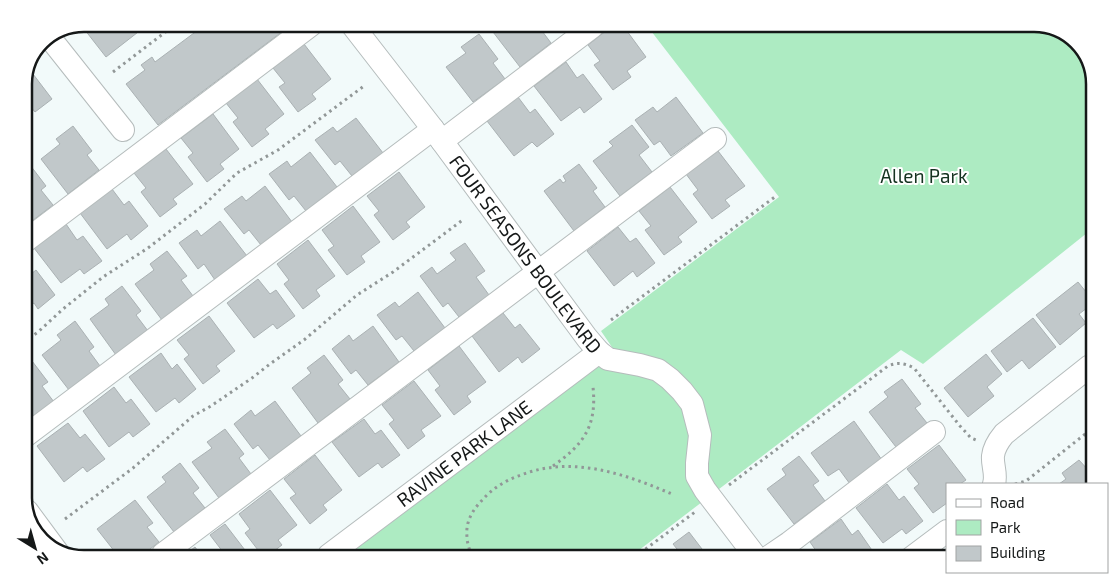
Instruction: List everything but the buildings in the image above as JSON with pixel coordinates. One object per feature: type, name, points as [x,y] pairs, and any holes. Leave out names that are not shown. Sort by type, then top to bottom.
[{"type":"street","points":[[33,235],[302,32]]},
{"type":"street","name":"FOUR SEASONS BOULEVARD","points":[[358,32],[599,352],[608,359],[658,370],[670,378],[692,404],[700,435],[697,476],[705,490],[751,550]]},
{"type":"street","points":[[33,430],[437,135],[585,32]]},
{"type":"street","points":[[54,43],[122,130]]},
{"type":"street","points":[[169,550],[715,139]]},
{"type":"street","name":"RAVINE PARK LANE","points":[[336,550],[599,352]]},
{"type":"street","points":[[1002,483],[995,470],[993,456],[996,445],[1004,434],[1086,369]]},
{"type":"street","points":[[778,550],[934,432]]},
{"type":"street","points":[[922,550],[946,532]]},
{"type":"path","points":[[113,72],[166,32]]},
{"type":"path","points":[[33,336],[103,277],[148,248],[205,204],[237,173],[278,150],[364,86]]},
{"type":"path","points":[[611,320],[776,196]]},
{"type":"path","points":[[66,520],[133,468],[193,416],[252,378],[304,340],[357,295],[393,272],[464,219]]},
{"type":"path","points":[[644,550],[888,366],[896,363],[914,368],[960,426],[981,444]]},
{"type":"path","points":[[552,467],[570,454],[587,432],[592,416],[593,387]]},
{"type":"path","points":[[1018,483],[1026,480],[1086,433]]},
{"type":"path","points":[[470,550],[466,536],[470,518],[476,506],[508,480],[530,471],[570,466],[592,468],[645,482],[672,494]]},
{"type":"green space","name":"Allen Park","points":[[652,32],[1034,32],[1044,33],[1062,41],[1073,50],[1080,61],[1085,74],[1085,234],[923,364],[901,350],[639,550],[355,550],[616,353],[601,331],[779,197]]}]
